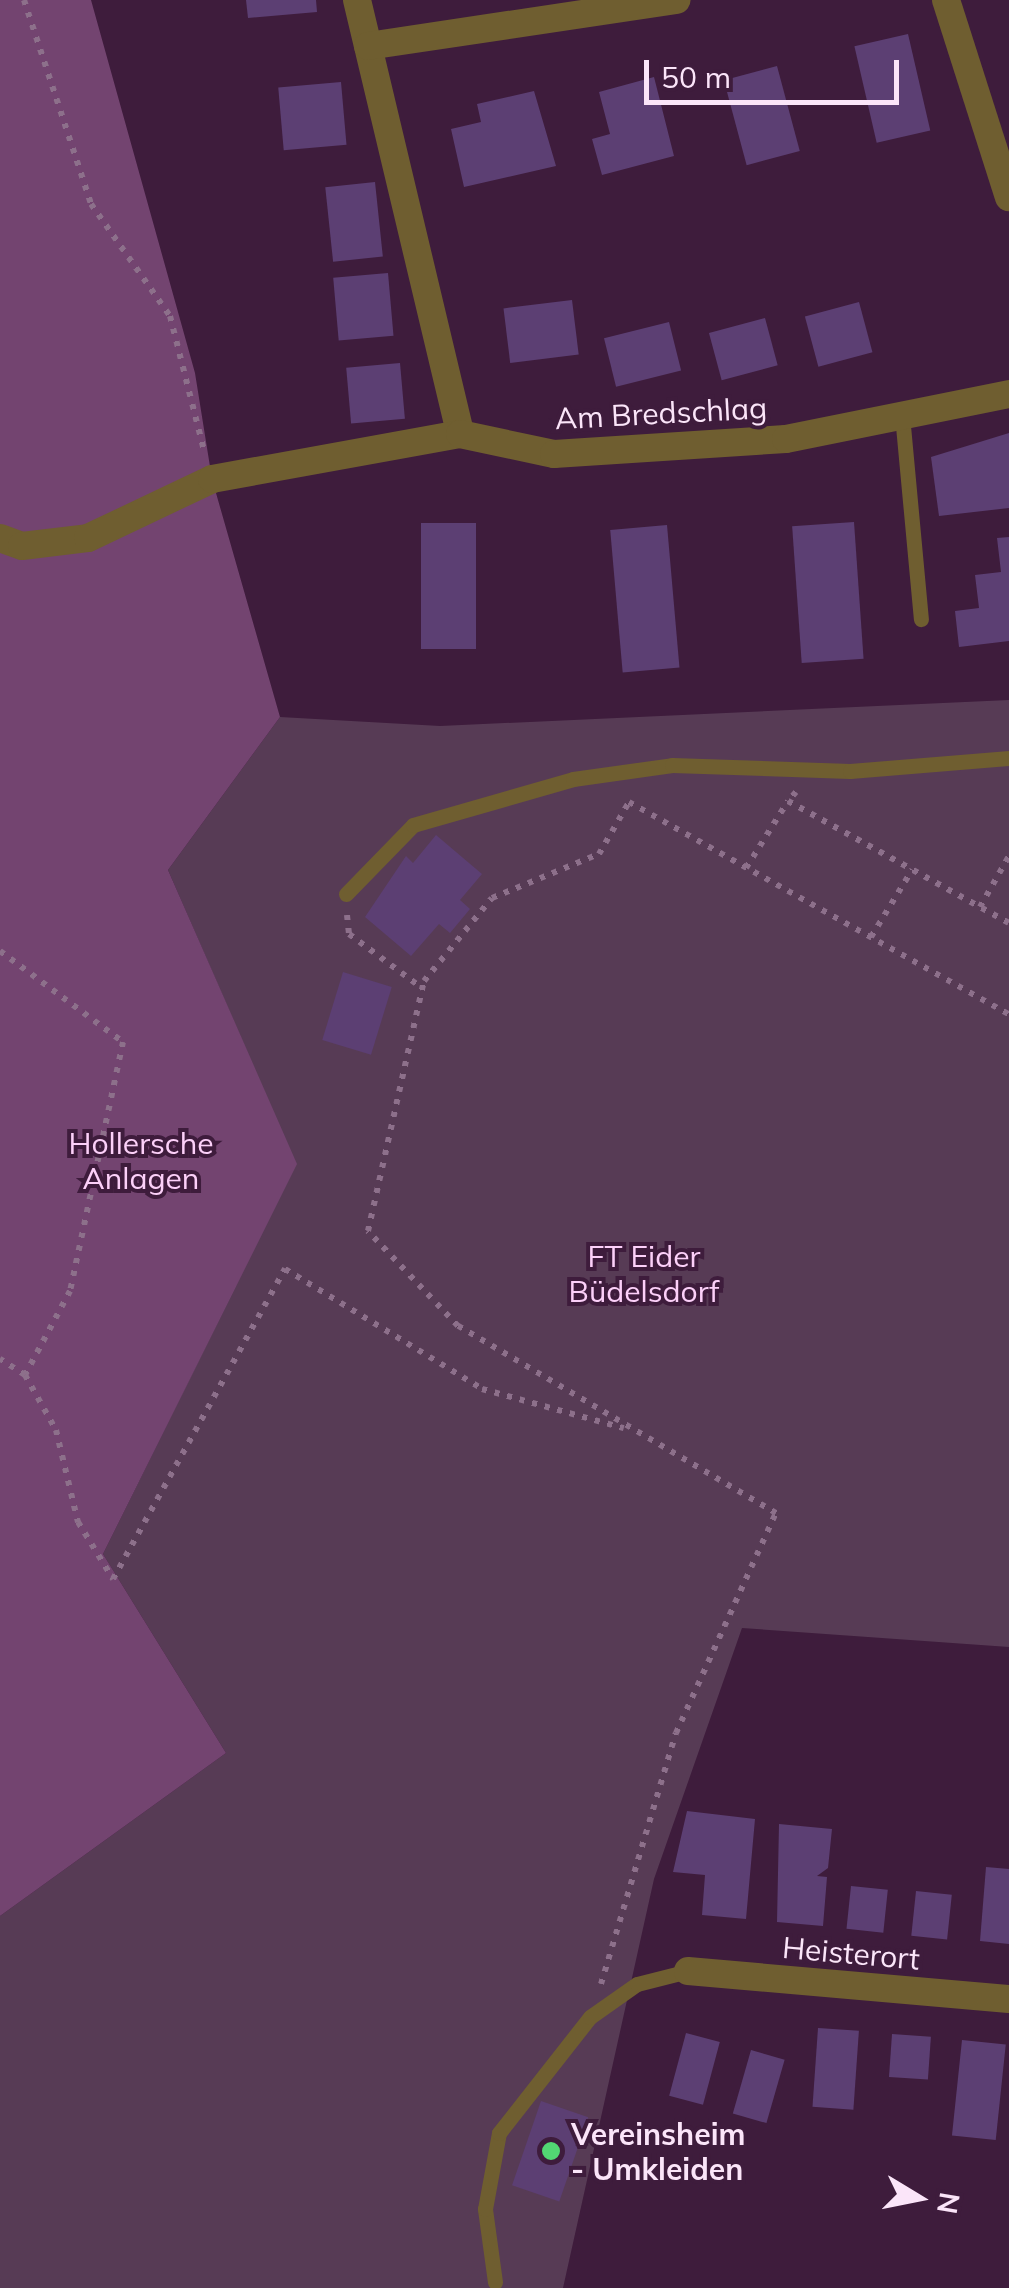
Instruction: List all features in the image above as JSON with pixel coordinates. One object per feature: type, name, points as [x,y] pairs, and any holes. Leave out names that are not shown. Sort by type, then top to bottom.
[{"type":"street","points":[[0,538],[22,546],[88,538],[212,479],[460,434],[357,0]]},
{"type":"street","points":[[368,46],[677,0]]},
{"type":"street","points":[[946,0],[1009,197]]},
{"type":"street","name":"Am Bredschlag","points":[[460,434],[554,454],[786,439],[1009,394]]},
{"type":"street","name":"Heisterort","points":[[688,1971],[1009,1999]]},
{"type":"lane","points":[[902,415],[921,619]]},
{"type":"lane","points":[[346,894],[413,824],[573,779],[672,764],[812,770],[1009,758]]},
{"type":"lane","points":[[495,2282],[486,2209],[499,2134],[609,2003],[637,1984],[688,1971]]},
{"type":"path","points":[[24,0],[92,204],[170,316],[212,479]]},
{"type":"path","points":[[746,868],[812,770]]},
{"type":"path","points":[[788,801],[1009,923]]},
{"type":"path","points":[[609,2003],[598,1975],[676,1733],[776,1513],[458,1326],[368,1231],[422,988],[492,898],[599,854],[629,802],[1006,1012],[1009,999]]},
{"type":"path","points":[[980,907],[1009,856]]},
{"type":"path","points":[[871,937],[912,870]]},
{"type":"path","points":[[346,894],[348,934],[422,988]]},
{"type":"path","points":[[0,951],[123,1042],[70,1291],[24,1375]]},
{"type":"path","points":[[0,1359],[24,1375],[56,1430],[78,1522],[113,1580],[286,1270],[482,1389],[633,1430]]},
{"type":"green space","name":"Hollersche Anlagen","points":[[0,0],[91,0],[195,373],[212,479],[280,717],[168,870],[297,1164],[103,1554],[226,1753],[0,1916]]},
{"type":"green space","name":"FT Eider Büdelsdorf","points":[[1009,700],[1009,1647],[742,1628],[654,1879],[563,2288],[0,2288],[0,1916],[226,1753],[103,1554],[296,1164],[168,870],[280,717],[440,726]]},
{"type":"building","points":[[246,0],[316,0],[317,12],[248,18]]},
{"type":"building","points":[[908,34],[930,130],[877,143],[854,46]]},
{"type":"building","points":[[777,66],[800,151],[747,165],[724,80]]},
{"type":"building","points":[[654,77],[674,156],[602,175],[592,139],[610,134],[599,92]]},
{"type":"building","points":[[341,82],[346,145],[284,150],[278,87]]},
{"type":"building","points":[[534,91],[556,166],[464,187],[451,129],[481,122],[477,104]]},
{"type":"building","points":[[375,182],[383,257],[333,262],[325,187]]},
{"type":"building","points":[[388,273],[393,336],[339,341],[333,278]]},
{"type":"building","points":[[572,300],[579,355],[510,363],[504,308]]},
{"type":"building","points":[[859,302],[872,352],[818,367],[805,316]]},
{"type":"building","points":[[765,318],[778,365],[722,380],[709,333]]},
{"type":"building","points":[[669,322],[681,371],[616,387],[604,338]]},
{"type":"building","points":[[400,363],[405,419],[351,423],[346,368]]},
{"type":"building","points":[[1009,433],[1009,508],[939,516],[931,457]]},
{"type":"building","points":[[854,522],[864,659],[802,663],[792,526]]},
{"type":"building","points":[[421,523],[476,523],[476,649],[421,649]]},
{"type":"building","points":[[667,525],[679,667],[623,672],[610,530]]},
{"type":"building","points":[[1009,537],[1009,641],[959,647],[955,611],[979,608],[975,575],[1001,572],[997,538]]},
{"type":"building","points":[[436,835],[482,874],[460,900],[470,909],[450,933],[439,924],[411,956],[365,917],[406,856],[413,863]]},
{"type":"building","points":[[343,972],[392,987],[371,1055],[322,1040]]},
{"type":"building","points":[[687,1811],[755,1819],[746,1919],[702,1915],[705,1875],[673,1872]]},
{"type":"building","points":[[779,1824],[832,1829],[828,1868],[817,1876],[827,1877],[823,1926],[777,1922]]},
{"type":"building","points":[[986,1867],[1009,1869],[1009,1944],[980,1941]]},
{"type":"building","points":[[851,1886],[888,1890],[883,1933],[847,1929]]},
{"type":"building","points":[[916,1891],[952,1895],[947,1940],[911,1936]]},
{"type":"building","points":[[818,2028],[859,2031],[853,2110],[812,2107]]},
{"type":"building","points":[[686,2033],[720,2042],[703,2105],[669,2096]]},
{"type":"building","points":[[892,2034],[931,2037],[928,2080],[889,2077]]},
{"type":"building","points":[[962,2040],[1006,2045],[996,2140],[952,2135]]},
{"type":"building","points":[[751,2050],[785,2060],[766,2123],[733,2113]]},
{"type":"building","name":"Vereinsheim - Umkleiden","points":[[541,2101],[588,2117],[559,2201],[512,2185]]},
{"type":"place","name":"Vereinsheim - Umkleiden","points":[[551,2151]]}]
